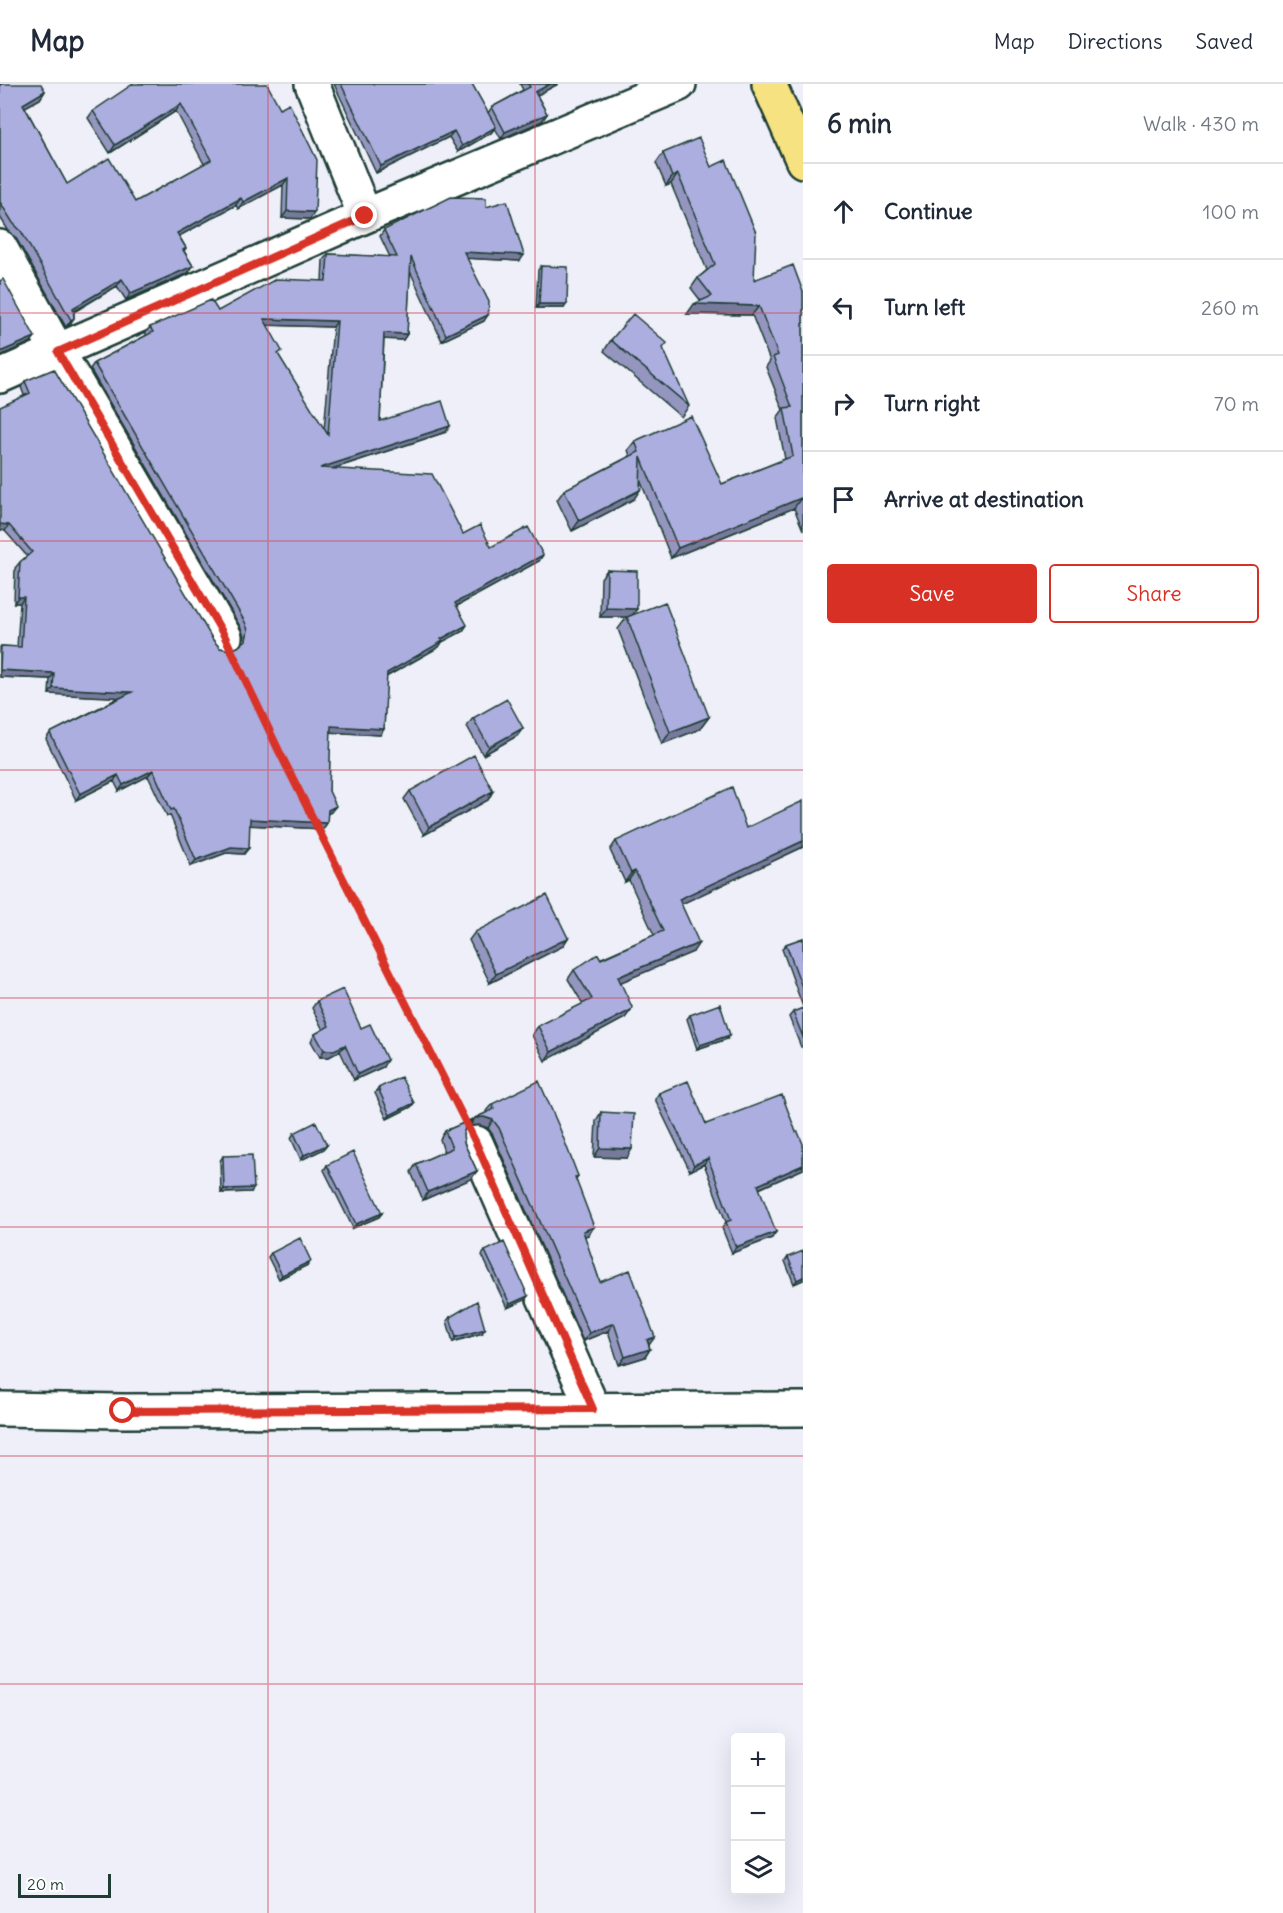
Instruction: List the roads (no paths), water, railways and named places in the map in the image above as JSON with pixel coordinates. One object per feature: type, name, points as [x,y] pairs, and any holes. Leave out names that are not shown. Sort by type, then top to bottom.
[{"type":"highway","points":[[769,84],[803,161]]},
{"type":"street","points":[[312,84],[365,216]]},
{"type":"street","points":[[0,376],[365,216],[679,84]]},
{"type":"street","points":[[0,247],[58,352],[225,637]]},
{"type":"street","points":[[476,1143],[593,1409]]},
{"type":"street","points":[[0,1409],[135,1411],[803,1409]]}]
